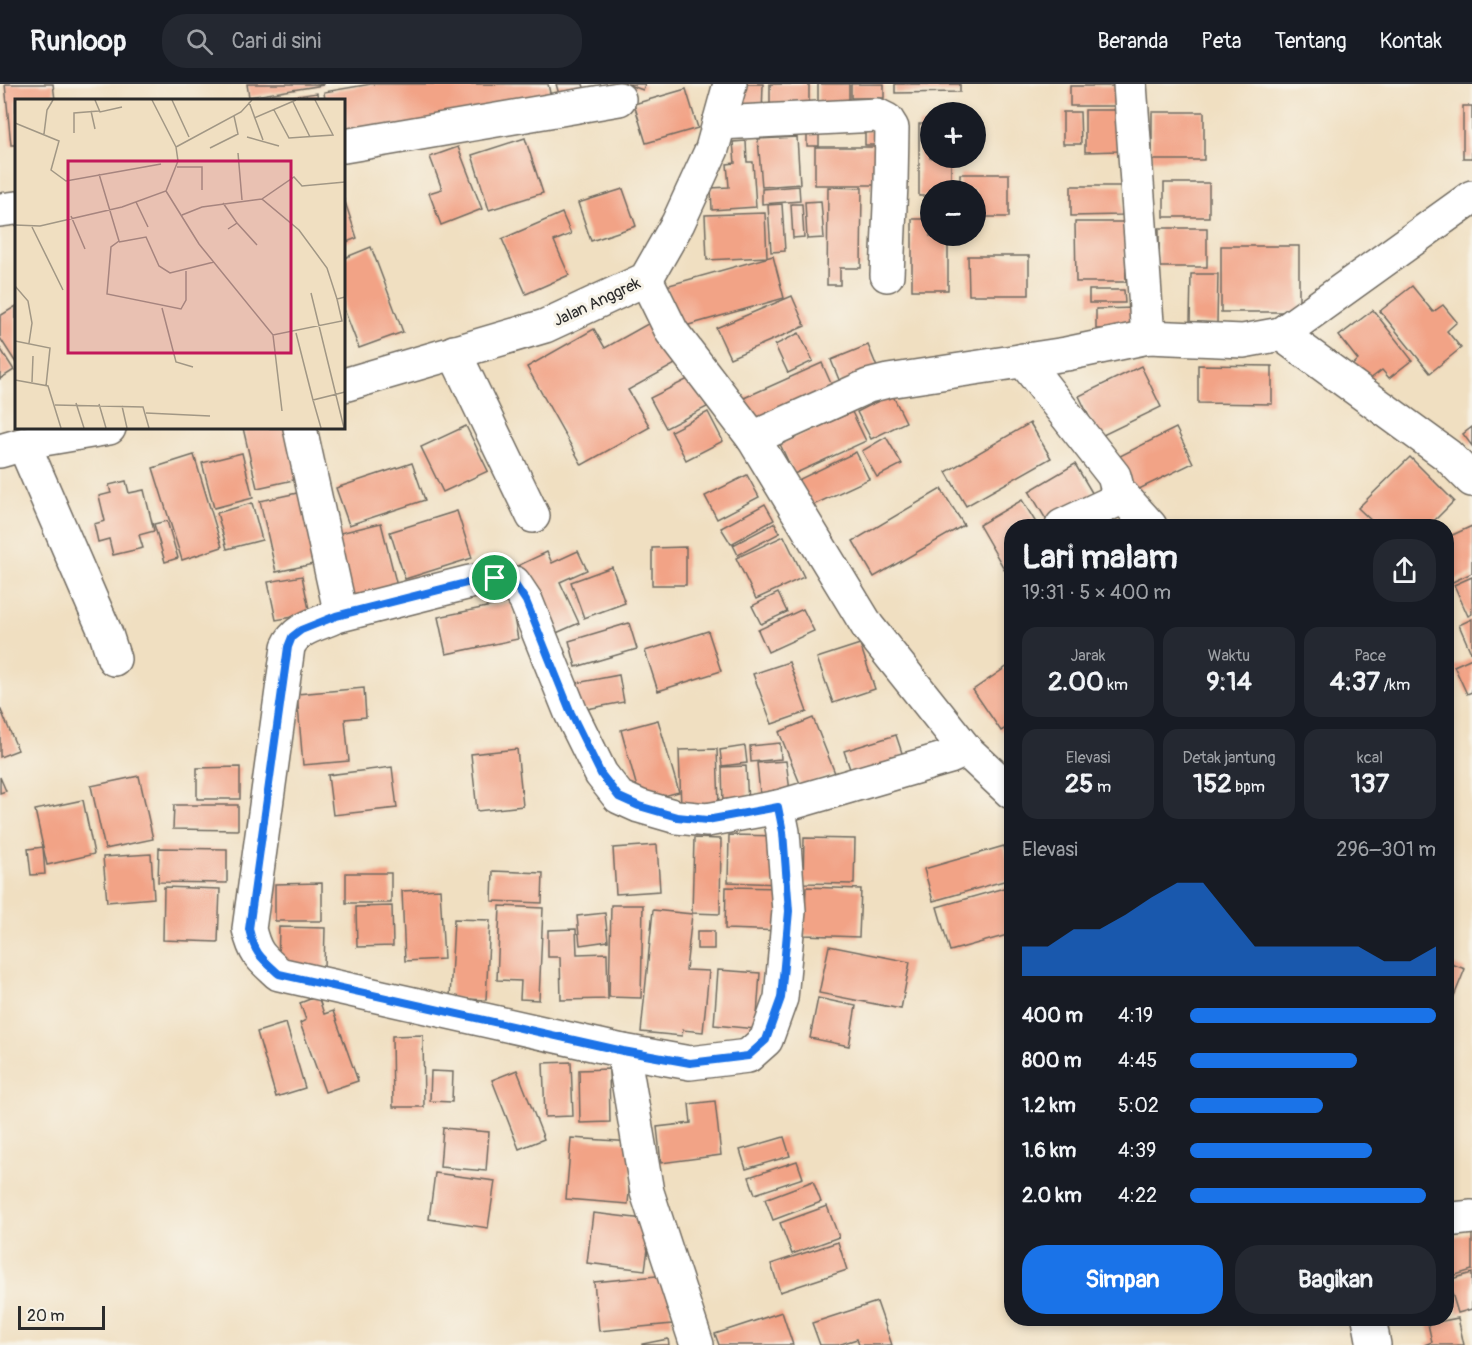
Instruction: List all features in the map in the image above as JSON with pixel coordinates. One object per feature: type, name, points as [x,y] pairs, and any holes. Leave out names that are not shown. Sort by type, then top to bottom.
[{"type":"street","name":"Jalan Anggrek","points":[[345,385],[545,326],[646,279],[678,223],[712,149],[730,84]]},
{"type":"street","points":[[1130,84],[1148,337]]},
{"type":"street","points":[[345,146],[619,99]]},
{"type":"street","points":[[719,123],[877,115],[886,120],[892,128],[886,275]]},
{"type":"street","points":[[753,438],[868,386],[1148,337],[1243,341],[1281,334],[1472,197]]},
{"type":"street","points":[[0,210],[15,208]]},
{"type":"street","points":[[646,279],[672,332],[753,438],[868,627],[966,750],[1004,785]]},
{"type":"street","points":[[1281,334],[1447,455],[1472,480]]},
{"type":"street","points":[[454,352],[533,516]]},
{"type":"street","points":[[1023,360],[1114,476],[1118,491],[1117,500],[1077,519]]},
{"type":"street","points":[[104,429],[12,448],[102,624],[114,659]]},
{"type":"street","points":[[300,429],[339,606],[336,616]]},
{"type":"street","points":[[1118,491],[1144,519]]},
{"type":"street","points":[[778,807],[783,832],[789,911],[781,998],[766,1040],[748,1056],[690,1063],[623,1051],[279,974],[253,948],[249,929],[288,647],[292,637],[301,630],[336,616],[470,582],[495,578],[514,583],[526,601],[576,723],[601,774],[619,797],[639,806],[668,814],[707,820],[778,807],[950,757],[966,750]]},
{"type":"street","points":[[623,1051],[647,1192],[697,1345]]},
{"type":"street","points":[[1454,1219],[1472,1217]]},
{"type":"street","points":[[1370,1326],[1374,1345]]},
{"type":"building","points":[[5,84],[53,84],[55,99],[15,99],[15,145],[11,145]]},
{"type":"building","points":[[247,84],[323,84],[323,85],[249,97]]},
{"type":"building","points":[[371,84],[548,84],[552,102],[345,139],[345,99],[325,99],[324,92]]},
{"type":"building","points":[[556,84],[583,84],[586,95],[561,101]]},
{"type":"building","points":[[626,84],[645,84],[643,90]]},
{"type":"building","points":[[739,84],[763,84],[762,116],[739,116]]},
{"type":"building","points":[[770,84],[809,84],[809,112],[770,113]]},
{"type":"building","points":[[818,84],[849,84],[849,104],[818,104]]},
{"type":"building","points":[[851,84],[884,84],[884,98],[851,98]]},
{"type":"building","points":[[895,84],[960,84],[960,92],[895,93]]},
{"type":"building","points":[[1070,86],[1120,86],[1120,106],[1070,106]]},
{"type":"building","points":[[686,89],[698,128],[646,143],[634,104]]},
{"type":"building","points":[[317,93],[318,99],[275,99]]},
{"type":"building","points":[[1463,106],[1472,106],[1472,158],[1463,158]]},
{"type":"building","points":[[1085,110],[1117,110],[1118,151],[1085,152]]},
{"type":"building","points":[[1063,112],[1080,112],[1081,144],[1063,144]]},
{"type":"building","points":[[1152,112],[1204,112],[1204,160],[1152,160]]},
{"type":"building","points":[[920,124],[920,168],[951,168],[951,180],[920,180],[919,196]]},
{"type":"building","points":[[865,131],[882,131],[882,145],[865,145]]},
{"type":"building","points":[[807,134],[819,134],[819,146],[807,146]]},
{"type":"building","points":[[797,137],[800,184],[762,187],[758,139]]},
{"type":"building","points":[[525,138],[543,193],[489,210],[472,155]]},
{"type":"building","points":[[746,141],[747,162],[753,162],[756,207],[712,210],[711,188],[729,187],[727,164],[735,163],[733,142]]},
{"type":"building","points":[[458,147],[482,209],[441,225],[429,193],[442,189],[430,157]]},
{"type":"building","points":[[815,147],[884,147],[884,185],[815,185]]},
{"type":"building","points":[[960,174],[1009,174],[1009,217],[986,217],[986,180],[960,180]]},
{"type":"building","points":[[1164,183],[1209,183],[1209,217],[1164,217]]},
{"type":"building","points":[[799,186],[800,201],[762,204],[762,189]]},
{"type":"building","points":[[1071,186],[1122,186],[1122,215],[1071,216]]},
{"type":"building","points":[[828,187],[862,188],[861,268],[840,268],[840,285],[827,285]]},
{"type":"building","points":[[623,189],[636,226],[591,241],[578,203]]},
{"type":"building","points":[[821,201],[824,238],[807,239],[805,202]]},
{"type":"building","points":[[345,202],[357,238],[345,243]]},
{"type":"building","points":[[782,204],[785,251],[771,252],[768,205]]},
{"type":"building","points":[[791,204],[802,204],[804,237],[793,238]]},
{"type":"building","points":[[562,213],[571,234],[554,241],[569,275],[526,294],[502,239]]},
{"type":"building","points":[[765,213],[767,257],[707,260],[705,215]]},
{"type":"building","points":[[912,219],[920,219],[920,246],[948,246],[948,290],[912,290]]},
{"type":"building","points":[[1075,222],[1125,222],[1126,282],[1076,282]]},
{"type":"building","points":[[1159,228],[1207,228],[1207,267],[1159,267]]},
{"type":"building","points":[[1221,246],[1299,246],[1299,312],[1221,312]]},
{"type":"building","points":[[371,247],[403,332],[359,348],[345,312],[345,258]]},
{"type":"building","points":[[773,256],[784,298],[678,328],[666,286]]},
{"type":"building","points":[[968,256],[1029,256],[1029,295],[969,295]]},
{"type":"building","points":[[1191,274],[1218,274],[1217,323],[1190,322]]},
{"type":"building","points":[[1412,286],[1433,312],[1443,305],[1457,322],[1447,331],[1461,348],[1430,373],[1380,311]]},
{"type":"building","points":[[1089,290],[1124,290],[1125,303],[1089,303]]},
{"type":"building","points":[[792,296],[805,326],[730,358],[716,328]]},
{"type":"building","points":[[15,307],[15,361],[0,338],[0,316]]},
{"type":"building","points":[[1135,308],[1135,329],[1096,329],[1096,309]]},
{"type":"building","points":[[1373,310],[1412,360],[1389,378],[1382,370],[1361,386],[1348,369],[1358,360],[1339,336]]},
{"type":"building","points":[[653,321],[677,363],[628,390],[650,427],[582,465],[527,367],[594,329],[605,348]]},
{"type":"building","points":[[799,333],[813,361],[788,373],[775,345]]},
{"type":"building","points":[[868,345],[881,377],[844,392],[831,360]]},
{"type":"building","points":[[0,348],[14,370],[0,379]]},
{"type":"building","points":[[822,363],[837,397],[759,431],[744,398]]},
{"type":"building","points":[[1198,365],[1272,366],[1272,404],[1198,403]]},
{"type":"building","points":[[1141,366],[1161,407],[1099,437],[1079,396]]},
{"type":"building","points":[[692,377],[707,407],[666,428],[650,398]]},
{"type":"building","points":[[892,394],[906,422],[871,439],[857,412]]},
{"type":"building","points":[[708,412],[723,441],[686,460],[671,431]]},
{"type":"building","points":[[852,412],[866,441],[794,474],[780,444]]},
{"type":"building","points":[[1030,423],[1051,458],[966,506],[946,472]]},
{"type":"building","points":[[466,426],[488,471],[443,492],[421,447]]},
{"type":"building","points":[[1472,427],[1472,446],[1463,434]]},
{"type":"building","points":[[1176,428],[1193,463],[1135,491],[1118,457]]},
{"type":"building","points":[[243,429],[287,429],[298,479],[257,488]]},
{"type":"building","points":[[886,437],[902,464],[877,477],[862,451]]},
{"type":"building","points":[[856,452],[869,479],[811,506],[798,480]]},
{"type":"building","points":[[242,453],[253,498],[214,508],[202,463]]},
{"type":"building","points":[[194,455],[222,547],[182,560],[153,468]]},
{"type":"building","points":[[1410,457],[1454,501],[1436,519],[1370,519],[1358,508]]},
{"type":"building","points":[[412,463],[425,500],[349,525],[336,488]]},
{"type":"building","points":[[1075,464],[1097,501],[1063,519],[1046,519],[1029,491]]},
{"type":"building","points":[[747,475],[759,497],[717,519],[705,496]]},
{"type":"building","points":[[126,481],[129,493],[144,490],[154,531],[139,535],[143,548],[113,555],[109,539],[98,542],[94,524],[105,521],[99,496],[111,493],[109,485]]},
{"type":"building","points":[[941,489],[964,525],[874,577],[853,541]]},
{"type":"building","points":[[302,492],[318,563],[276,572],[260,501]]},
{"type":"building","points":[[1022,500],[1034,519],[1004,519],[1004,569],[979,525]]},
{"type":"building","points":[[252,503],[262,540],[227,549],[217,513]]},
{"type":"building","points":[[765,504],[774,520],[731,544],[721,528]]},
{"type":"building","points":[[457,511],[472,558],[405,579],[390,532]]},
{"type":"building","points":[[167,521],[178,558],[165,562],[154,524]]},
{"type":"building","points":[[381,523],[399,594],[346,607],[328,536]]},
{"type":"building","points":[[775,523],[780,533],[738,555],[733,545]]},
{"type":"building","points":[[1472,526],[1472,573],[1454,581],[1454,534]]},
{"type":"building","points":[[784,536],[804,577],[756,599],[736,558]]},
{"type":"building","points":[[686,547],[686,585],[652,585],[652,548]]},
{"type":"building","points":[[578,551],[587,570],[560,582],[579,623],[545,638],[513,568],[547,552],[552,563]]},
{"type":"building","points":[[612,567],[625,603],[584,618],[571,582]]},
{"type":"building","points":[[302,576],[310,614],[276,620],[268,582]]},
{"type":"building","points":[[1472,577],[1472,614],[1468,616],[1454,585]]},
{"type":"building","points":[[778,593],[787,612],[761,624],[752,606]]},
{"type":"building","points":[[511,602],[518,639],[446,654],[438,617]]},
{"type":"building","points":[[803,609],[814,631],[768,652],[758,630]]},
{"type":"building","points":[[1472,619],[1472,655],[1459,625]]},
{"type":"building","points":[[629,623],[637,649],[576,667],[569,641]]},
{"type":"building","points":[[708,631],[721,671],[658,691],[645,651]]},
{"type":"building","points":[[860,644],[875,689],[833,703],[817,658]]},
{"type":"building","points":[[1472,658],[1472,692],[1467,694],[1454,666]]},
{"type":"building","points":[[789,662],[807,712],[772,724],[753,674]]},
{"type":"building","points":[[1004,669],[1004,729],[1001,731],[973,690]]},
{"type":"building","points":[[619,675],[624,702],[576,711],[571,684]]},
{"type":"building","points":[[364,688],[366,717],[345,719],[349,761],[303,765],[297,694]]},
{"type":"building","points":[[0,708],[18,750],[0,757]]},
{"type":"building","points":[[813,718],[835,773],[801,786],[779,732]]},
{"type":"building","points":[[658,720],[679,792],[641,802],[621,730]]},
{"type":"building","points":[[896,735],[907,768],[855,784],[844,751]]},
{"type":"building","points":[[780,743],[781,759],[751,762],[750,746]]},
{"type":"building","points":[[745,746],[747,763],[722,766],[720,750]]},
{"type":"building","points":[[517,749],[523,806],[477,811],[471,754]]},
{"type":"building","points":[[717,749],[719,807],[681,808],[679,750]]},
{"type":"building","points":[[786,761],[790,791],[760,794],[757,763]]},
{"type":"building","points":[[746,766],[748,804],[723,805],[722,767]]},
{"type":"building","points":[[240,767],[240,799],[197,799],[197,768]]},
{"type":"building","points":[[392,767],[397,808],[333,815],[328,775]]},
{"type":"building","points":[[139,776],[153,839],[105,849],[91,786]]},
{"type":"building","points":[[0,777],[6,791],[0,793]]},
{"type":"building","points":[[83,800],[94,854],[47,865],[35,810]]},
{"type":"building","points":[[174,805],[238,805],[238,830],[173,829]]},
{"type":"building","points":[[729,835],[780,836],[779,884],[728,882]]},
{"type":"building","points":[[694,838],[721,839],[720,914],[692,913]]},
{"type":"building","points":[[804,838],[855,839],[854,884],[803,883]]},
{"type":"building","points":[[657,845],[660,891],[616,894],[613,848]]},
{"type":"building","points":[[1004,846],[1004,881],[933,901],[924,869]]},
{"type":"building","points":[[43,847],[45,874],[31,875],[28,849]]},
{"type":"building","points":[[159,848],[227,849],[227,883],[158,882]]},
{"type":"building","points":[[151,854],[154,898],[107,902],[103,857]]},
{"type":"building","points":[[493,871],[543,873],[542,903],[492,901]]},
{"type":"building","points":[[346,873],[391,873],[391,903],[346,903]]},
{"type":"building","points":[[322,883],[322,921],[275,921],[275,884]]},
{"type":"building","points":[[164,887],[220,889],[218,942],[163,940]]},
{"type":"building","points":[[726,887],[786,888],[785,931],[725,929]]},
{"type":"building","points":[[806,887],[861,889],[859,937],[804,935]]},
{"type":"building","points":[[1004,888],[1004,936],[950,951],[937,907]]},
{"type":"building","points":[[440,889],[444,959],[405,961],[402,891]]},
{"type":"building","points":[[611,905],[643,905],[641,998],[609,997]]},
{"type":"building","points":[[392,906],[393,946],[357,947],[356,907]]},
{"type":"building","points":[[500,906],[543,908],[539,1000],[520,999],[521,981],[497,980]]},
{"type":"building","points":[[653,910],[692,914],[686,970],[709,971],[703,1032],[683,1030],[682,1036],[641,1032]]},
{"type":"building","points":[[605,913],[608,941],[580,945],[577,916]]},
{"type":"building","points":[[454,919],[490,920],[486,1000],[450,998]]},
{"type":"building","points":[[279,927],[325,928],[324,968],[278,967]]},
{"type":"building","points":[[576,929],[577,954],[607,953],[608,999],[561,1000],[560,957],[548,957],[548,930]]},
{"type":"building","points":[[697,931],[714,931],[714,949],[697,949]]},
{"type":"building","points":[[829,946],[910,962],[901,1009],[819,993]]},
{"type":"building","points":[[1454,965],[1465,969],[1454,996]]},
{"type":"building","points":[[718,970],[760,973],[756,1029],[714,1025]]},
{"type":"building","points":[[318,996],[324,1014],[333,1011],[358,1081],[325,1092],[300,1023],[306,1020],[300,1003]]},
{"type":"building","points":[[818,998],[856,1006],[849,1046],[810,1038]]},
{"type":"building","points":[[286,1023],[305,1088],[276,1097],[257,1032]]},
{"type":"building","points":[[423,1035],[424,1107],[393,1107],[392,1036]]},
{"type":"building","points":[[571,1062],[573,1116],[545,1117],[543,1063]]},
{"type":"building","points":[[609,1069],[610,1122],[580,1123],[579,1070]]},
{"type":"building","points":[[517,1070],[544,1139],[519,1149],[492,1080]]},
{"type":"building","points":[[431,1071],[453,1072],[452,1102],[430,1101]]},
{"type":"building","points":[[715,1101],[721,1155],[661,1163],[657,1127],[691,1123],[689,1104]]},
{"type":"building","points":[[443,1128],[489,1132],[486,1171],[440,1167]]},
{"type":"building","points":[[784,1137],[790,1156],[746,1169],[740,1150]]},
{"type":"building","points":[[571,1138],[633,1142],[628,1204],[566,1199]]},
{"type":"building","points":[[797,1161],[803,1178],[755,1194],[749,1177]]},
{"type":"building","points":[[435,1173],[495,1181],[488,1228],[429,1219]]},
{"type":"building","points":[[813,1181],[821,1202],[773,1220],[765,1199]]},
{"type":"building","points":[[827,1206],[839,1237],[792,1254],[780,1223]]},
{"type":"building","points":[[593,1213],[652,1220],[645,1270],[587,1263]]},
{"type":"building","points":[[1472,1232],[1472,1270],[1454,1275],[1454,1237]]},
{"type":"building","points":[[838,1242],[847,1270],[780,1292],[771,1264]]},
{"type":"building","points":[[1472,1273],[1472,1309],[1458,1313],[1454,1300],[1454,1278]]},
{"type":"building","points":[[667,1275],[672,1324],[599,1331],[594,1282]]},
{"type":"building","points":[[877,1302],[892,1345],[859,1345],[857,1339],[838,1345],[820,1345],[812,1323]]},
{"type":"building","points":[[782,1312],[793,1345],[719,1345],[715,1334]]},
{"type":"building","points":[[1458,1318],[1464,1345],[1424,1345],[1432,1342],[1428,1326],[1454,1326],[1454,1319]]},
{"type":"building","points":[[668,1339],[669,1345],[642,1345],[642,1344]]},
{"type":"route","points":[[495,578],[514,583],[526,601],[571,713],[601,774],[619,797],[639,806],[677,817],[707,820],[778,807],[783,832],[789,911],[781,998],[766,1040],[748,1056],[690,1063],[623,1051],[279,974],[253,948],[249,929],[288,647],[292,637],[301,630],[336,616],[470,582],[495,578]]}]
